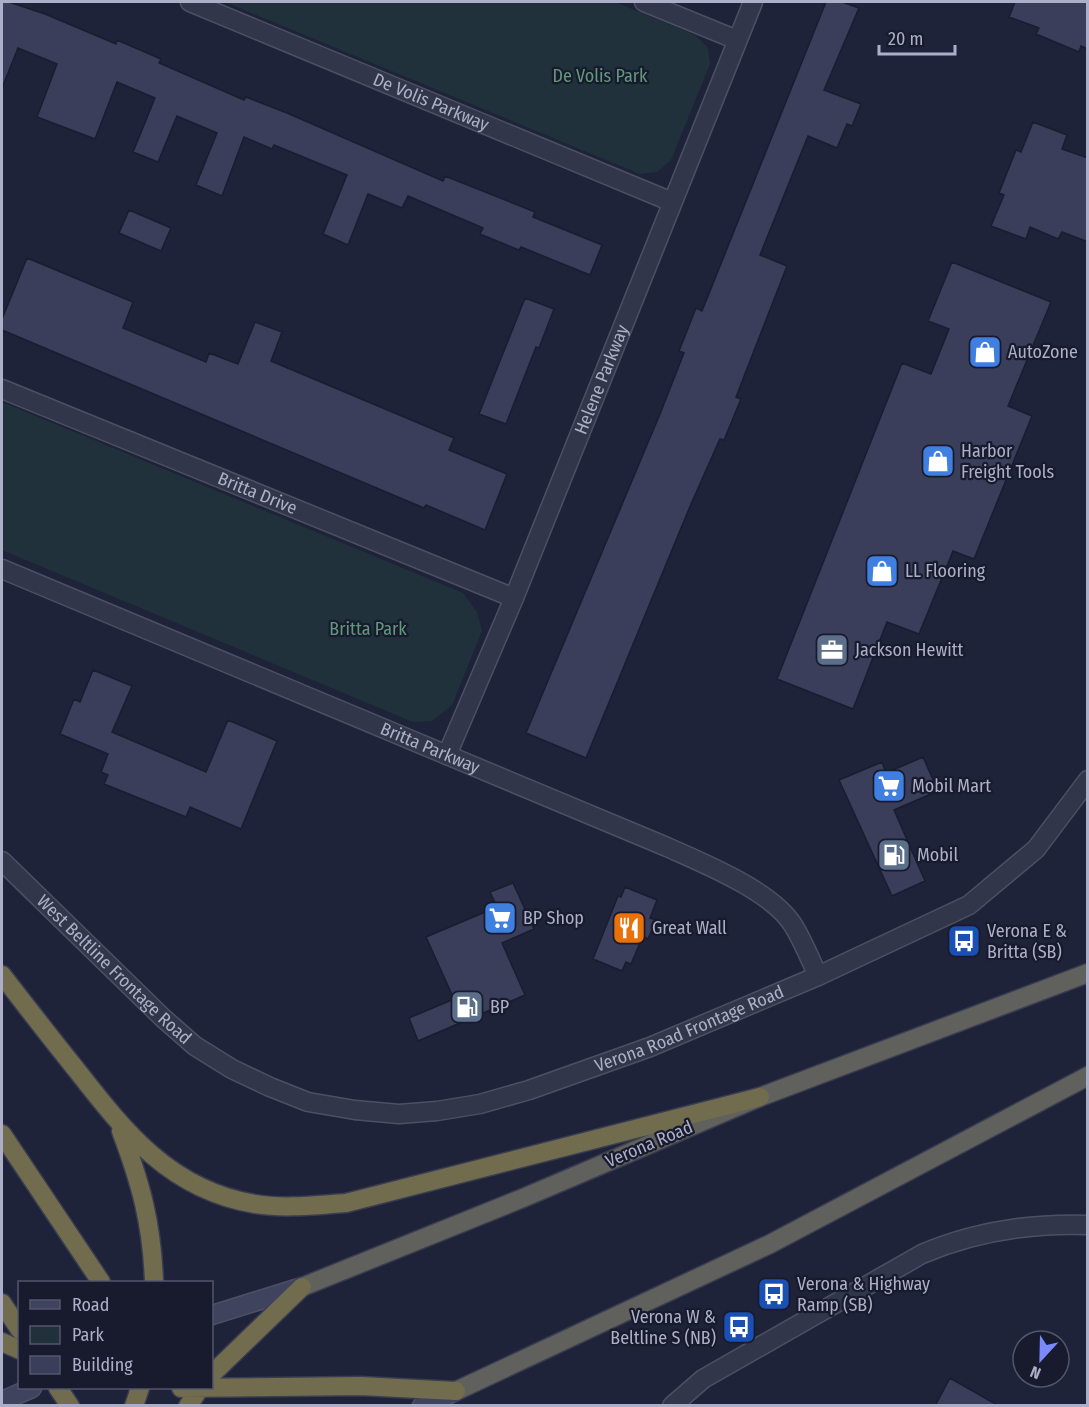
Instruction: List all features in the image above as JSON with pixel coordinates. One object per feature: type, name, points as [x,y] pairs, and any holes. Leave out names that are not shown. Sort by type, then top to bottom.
[{"type":"highway","name":"Verona Road","points":[[302,1287],[523,1198],[760,1096],[1088,973]]},
{"type":"highway","points":[[2,975],[118,1123],[156,1160],[198,1186],[255,1204],[291,1207],[346,1203],[760,1096]]},
{"type":"highway","points":[[439,1406],[456,1391],[770,1244],[1088,1076]]},
{"type":"highway","points":[[118,1123],[142,1186],[153,1244],[154,1281]]},
{"type":"highway","points":[[2,1134],[100,1281]]},
{"type":"highway","points":[[213,1373],[302,1287]]},
{"type":"highway","points":[[2,1303],[18,1327]]},
{"type":"highway","points":[[2,1342],[18,1349]]},
{"type":"highway","points":[[213,1388],[362,1386],[456,1391]]},
{"type":"highway","points":[[59,1389],[70,1406]]},
{"type":"highway","points":[[134,1406],[140,1389]]},
{"type":"highway","points":[[169,1389],[180,1406]]},
{"type":"highway","points":[[188,1406],[193,1389]]},
{"type":"main road","name":"Verona Road","points":[[213,1316],[302,1287]]},
{"type":"main road","points":[[2,1401],[30,1389]]},
{"type":"main road","points":[[422,1406],[456,1391]]},
{"type":"street","name":"De Volis Parkway","points":[[190,2],[672,202]]},
{"type":"street","points":[[644,2],[737,40]]},
{"type":"street","name":"Helene Parkway","points":[[447,755],[514,598],[753,2]]},
{"type":"street","name":"Britta Drive","points":[[2,389],[514,598]]},
{"type":"street","name":"Britta Parkway","points":[[2,569],[667,847],[736,879],[771,904],[792,923],[818,976]]},
{"type":"street","name":"Verona Road Frontage Road","points":[[232,1069],[270,1088],[308,1101],[399,1114],[448,1110],[480,1104],[529,1090],[650,1047],[818,976],[969,905],[1036,849],[1088,780]]},
{"type":"street","name":"West Beltline Frontage Road","points":[[2,861],[164,1018],[195,1046],[232,1069]]},
{"type":"street","points":[[672,1406],[703,1378],[888,1272],[932,1250],[1004,1230],[1088,1225]]},
{"type":"green space","name":"De Volis Park","points":[[225,2],[615,2],[695,35],[708,48],[710,64],[671,160],[657,172],[640,174]]},
{"type":"green space","name":"Britta Park","points":[[2,402],[463,593],[477,612],[482,631],[452,705],[432,721],[413,722],[2,550]]},
{"type":"building","points":[[2,2],[9,2],[45,14],[116,44],[117,40],[161,59],[159,63],[244,100],[246,97],[287,113],[443,181],[445,176],[535,212],[533,217],[602,245],[590,275],[521,247],[519,250],[480,234],[483,228],[408,196],[402,208],[368,194],[348,245],[323,234],[347,175],[274,145],[272,149],[244,137],[222,196],[196,185],[217,133],[177,116],[158,162],[133,152],[155,98],[117,82],[95,139],[37,117],[57,64],[18,48],[2,88]]},
{"type":"building","points":[[826,2],[842,2],[859,8],[824,90],[861,104],[852,126],[847,124],[837,148],[808,136],[760,255],[787,266],[736,397],[741,399],[724,440],[720,439],[691,504],[586,758],[526,733],[660,414],[684,353],[679,351],[696,308],[702,311]]},
{"type":"building","points":[[1015,2],[1088,2],[1088,49],[1081,46],[1079,52],[1036,34],[1039,28],[1009,17]]},
{"type":"building","points":[[1033,122],[1067,135],[1062,149],[1088,158],[1088,242],[1062,232],[1058,239],[1030,227],[1026,239],[991,226],[1004,195],[999,193],[1016,150],[1021,152]]},
{"type":"building","points":[[129,210],[171,228],[161,251],[119,233]]},
{"type":"building","points":[[27,258],[133,302],[123,328],[206,362],[209,353],[238,364],[255,322],[282,332],[271,361],[454,438],[449,450],[507,474],[485,530],[426,505],[424,508],[2,330],[2,319]]},
{"type":"building","points":[[952,262],[1051,302],[1008,406],[1032,416],[974,559],[953,551],[919,634],[887,622],[853,709],[777,679],[902,363],[931,374],[949,329],[928,321]]},
{"type":"building","points":[[525,298],[554,309],[539,348],[536,347],[506,424],[479,414]]},
{"type":"building","points":[[93,670],[132,686],[112,732],[206,772],[228,720],[277,741],[241,829],[190,807],[186,817],[104,784],[108,775],[101,772],[108,754],[60,734],[74,699],[80,702]]},
{"type":"building","points":[[923,757],[938,791],[894,810],[925,881],[892,896],[839,780],[882,762],[886,773]]},
{"type":"building","points":[[513,883],[534,929],[502,943],[525,995],[418,1041],[409,1018],[454,999],[426,937],[497,907],[490,892]]},
{"type":"building","name":"Great Wall","points":[[625,887],[657,900],[650,918],[656,920],[648,939],[643,936],[631,964],[626,962],[622,971],[593,959],[618,896],[621,897]]},
{"type":"building","points":[[950,1378],[999,1406],[935,1406]]},
{"type":"place","name":"AutoZone","points":[[985,352]]},
{"type":"place","name":"Harbor Freight Tools","points":[[938,461]]},
{"type":"place","name":"LL Flooring","points":[[882,571]]},
{"type":"place","name":"Jackson Hewitt","points":[[832,650]]},
{"type":"place","name":"Mobil Mart","points":[[889,786]]},
{"type":"place","name":"Mobil","points":[[894,855]]},
{"type":"place","name":"BP Shop","points":[[500,918]]},
{"type":"place","name":"Great Wall","points":[[629,928]]},
{"type":"place","name":"Verona E & Britta (SB)","points":[[964,941]]},
{"type":"place","name":"BP","points":[[467,1007]]},
{"type":"place","name":"Verona & Highway Ramp (SB)","points":[[774,1294]]},
{"type":"place","name":"Verona W & Beltline S (NB)","points":[[739,1327]]}]
